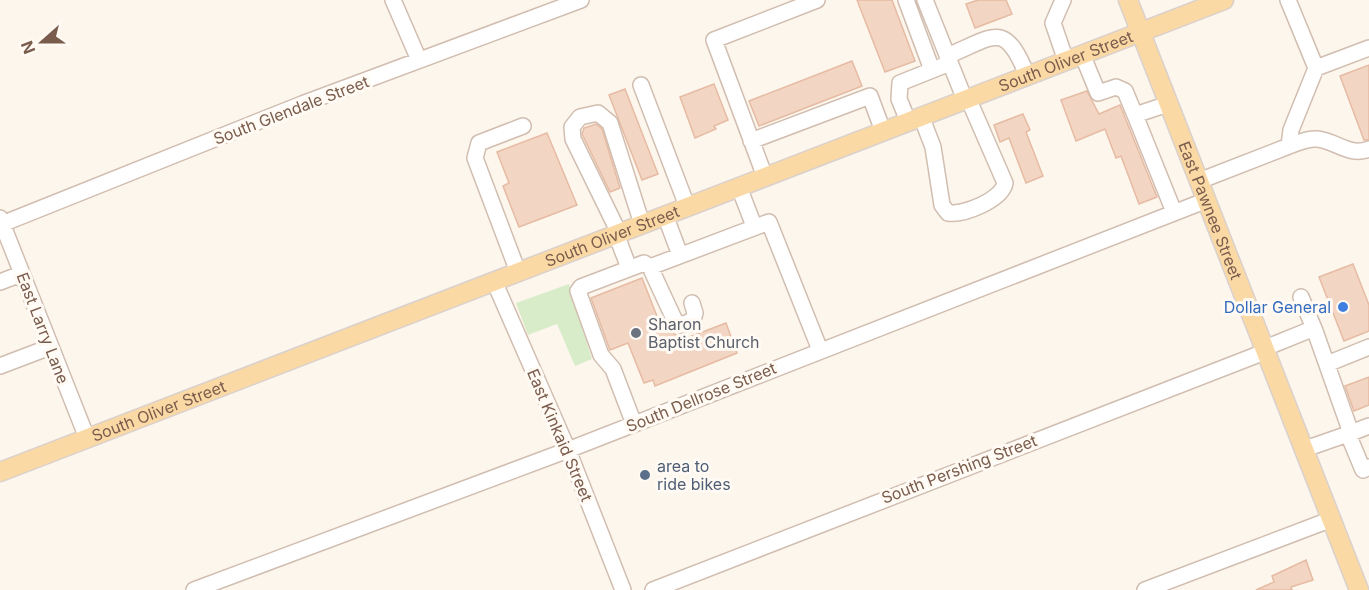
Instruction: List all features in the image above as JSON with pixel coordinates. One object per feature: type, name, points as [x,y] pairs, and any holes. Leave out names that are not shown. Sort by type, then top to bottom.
[{"type":"main road","name":"East Pawnee Street","points":[[1128,0],[1359,590]]},
{"type":"main road","name":"South Oliver Street","points":[[0,472],[1224,0]]},
{"type":"street","points":[[393,0],[419,60]]},
{"type":"street","name":"South Glendale Street","points":[[1,221],[581,0]]},
{"type":"street","points":[[765,177],[714,40],[816,0]]},
{"type":"street","points":[[906,0],[932,70]]},
{"type":"street","points":[[925,0],[948,59],[1005,183],[1000,194],[962,212],[948,213],[942,205],[933,147],[899,99],[900,83],[932,70],[948,59],[996,36],[1006,38],[1018,53],[1027,75]]},
{"type":"street","points":[[1064,0],[1053,23],[1098,93],[1116,87],[1125,91],[1174,212]]},
{"type":"street","points":[[1288,0],[1316,68],[1291,130],[1289,146]]},
{"type":"street","points":[[1316,68],[1369,48]]},
{"type":"street","points":[[641,85],[687,207]]},
{"type":"street","points":[[751,141],[870,96],[883,131]]},
{"type":"street","points":[[1135,115],[1168,104]]},
{"type":"street","points":[[629,268],[618,233],[573,140],[572,127],[580,117],[598,113],[610,123],[642,224]]},
{"type":"street","points":[[518,272],[475,158],[479,143],[523,126]]},
{"type":"street","points":[[1199,181],[1310,139],[1320,139],[1352,152],[1369,149]]},
{"type":"street","points":[[739,187],[754,226]]},
{"type":"street","name":"South Dellrose Street","points":[[194,590],[568,450],[1207,200]]},
{"type":"street","points":[[665,215],[680,255]]},
{"type":"street","name":"East Larry Lane","points":[[1,221],[87,438]]},
{"type":"street","points":[[650,267],[767,222],[772,226],[820,350]]},
{"type":"street","points":[[634,424],[613,369],[601,355],[578,293],[581,287],[644,263],[650,267],[675,321],[686,325],[693,320],[695,313],[693,303]]},
{"type":"street","points":[[0,282],[21,274]]},
{"type":"street","name":"East Kinkaid Street","points":[[494,281],[568,450],[623,590]]},
{"type":"street","points":[[1300,297],[1327,364],[1350,430],[1348,434],[1363,470],[1369,467]]},
{"type":"street","name":"South Pershing Street","points":[[653,590],[1312,330],[1315,331]]},
{"type":"street","points":[[0,366],[50,346]]},
{"type":"street","points":[[1327,364],[1369,347]]},
{"type":"street","points":[[1305,449],[1369,426]]},
{"type":"street","points":[[1145,590],[1332,519]]},
{"type":"green space","points":[[569,284],[592,359],[575,366],[557,324],[528,335],[516,303]]},
{"type":"building","points":[[857,0],[892,0],[915,61],[885,72]]},
{"type":"building","points":[[978,0],[1006,0],[1012,14],[975,28],[966,4]]},
{"type":"building","points":[[852,61],[862,86],[759,126],[749,101]]},
{"type":"building","points":[[1369,65],[1369,140],[1364,140],[1340,76]]},
{"type":"building","points":[[714,84],[728,120],[714,126],[716,129],[695,138],[680,97]]},
{"type":"building","points":[[625,89],[658,174],[642,180],[609,95]]},
{"type":"building","points":[[1087,91],[1099,114],[1120,105],[1157,197],[1139,204],[1121,156],[1116,158],[1105,129],[1076,141],[1061,100]]},
{"type":"building","points":[[1023,114],[1030,130],[1026,132],[1043,176],[1026,183],[1009,138],[1000,142],[994,125]]},
{"type":"building","points":[[596,124],[602,129],[620,188],[610,192],[582,134],[584,128]]},
{"type":"building","points":[[547,133],[577,205],[519,227],[503,186],[509,183],[497,152]]},
{"type":"building","points":[[1353,264],[1369,305],[1369,331],[1344,341],[1319,277]]},
{"type":"building","name":"Sharon Baptist Church","points":[[642,278],[662,329],[677,335],[679,341],[726,323],[737,353],[655,386],[653,380],[644,383],[628,343],[610,350],[591,298]]},
{"type":"building","points":[[1369,377],[1369,405],[1354,411],[1345,386]]},
{"type":"building","points":[[1306,560],[1313,580],[1291,587],[1292,590],[1256,590],[1274,582],[1272,576]]},
{"type":"place","name":"Dollar General","points":[[1343,307]]},
{"type":"place","name":"Sharon Baptist Church","points":[[636,333]]},
{"type":"place","name":"area to ride bikes","points":[[645,475]]}]
